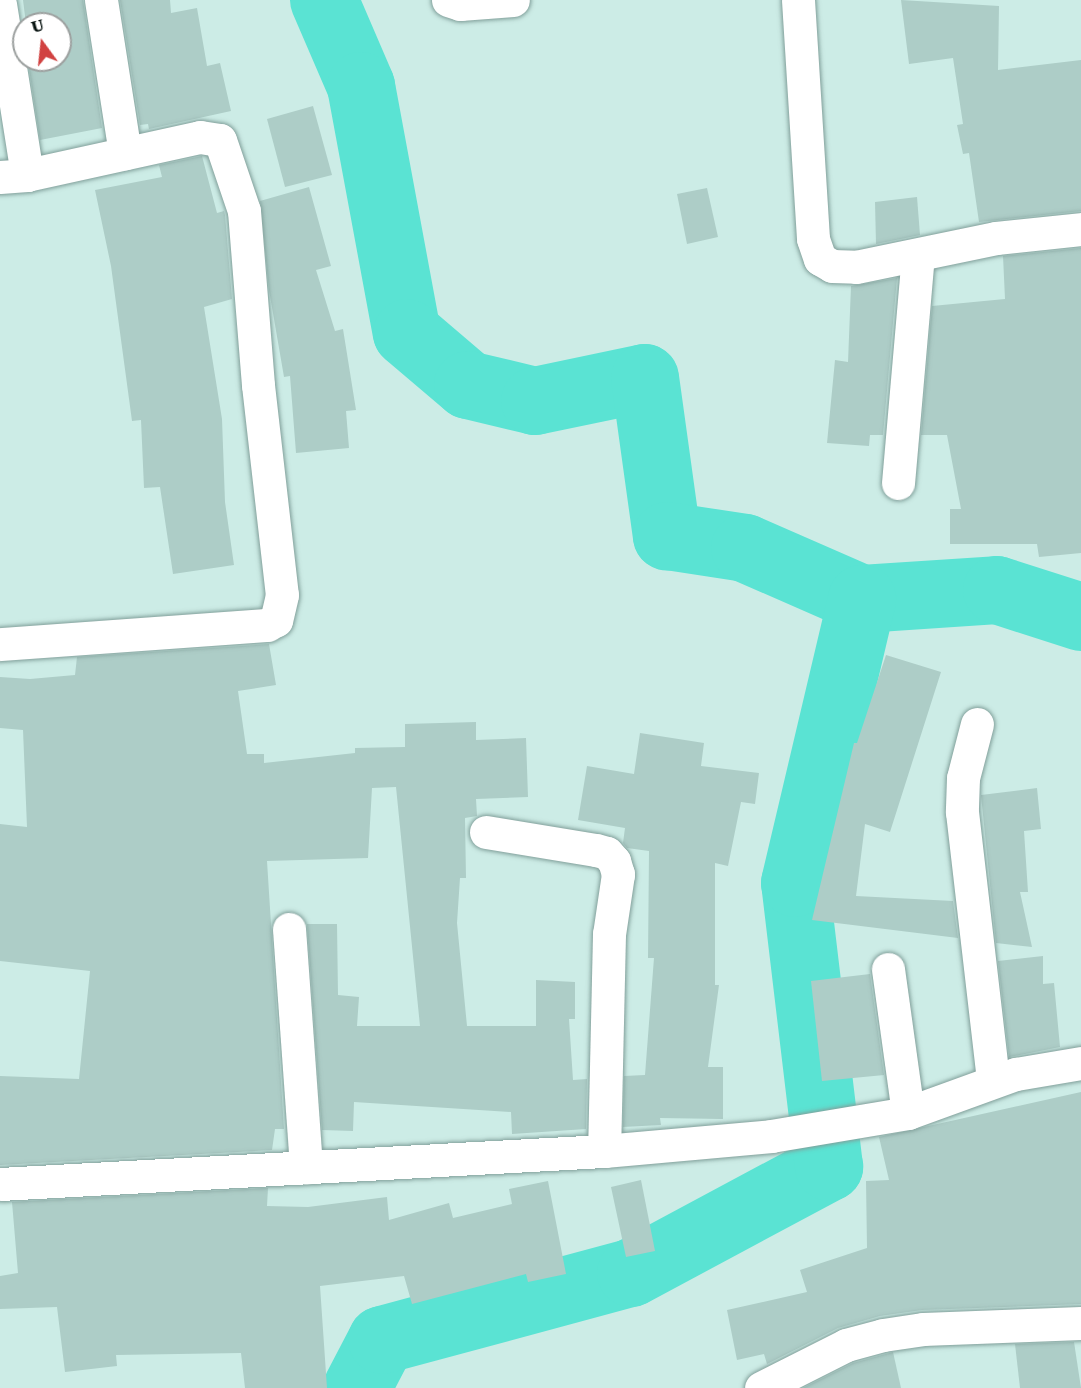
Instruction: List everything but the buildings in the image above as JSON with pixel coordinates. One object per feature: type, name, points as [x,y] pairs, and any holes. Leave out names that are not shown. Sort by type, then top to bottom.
[{"type":"street","points":[[101,0],[125,153]]},
{"type":"street","points":[[448,0],[460,4],[513,0]]},
{"type":"street","points":[[798,0],[813,238],[820,259],[832,266],[856,267],[918,256],[996,238],[1081,229]]},
{"type":"street","points":[[0,4],[13,176],[200,137],[220,140],[226,149],[244,211],[281,608],[276,620],[256,627],[0,644]]},
{"type":"street","points":[[898,483],[918,256]]},
{"type":"street","points":[[977,724],[963,777],[962,812],[993,1080]]},
{"type":"street","points":[[486,832],[596,850],[608,854],[614,861],[618,874],[609,934],[604,1151]]},
{"type":"street","points":[[290,929],[306,1167]]},
{"type":"street","points":[[888,969],[903,1114]]},
{"type":"street","points":[[0,1184],[604,1151],[771,1136],[903,1114],[993,1080],[1081,1063]]},
{"type":"street","points":[[761,1388],[846,1345],[884,1335],[923,1329],[1081,1323]]},
{"type":"waterway","points":[[324,0],[361,86],[407,333],[468,385],[535,401],[645,378],[667,536],[745,548],[862,599],[997,590],[1081,617]]},
{"type":"waterway","points":[[357,1388],[382,1340],[631,1273],[829,1167],[795,883],[862,599]]}]
